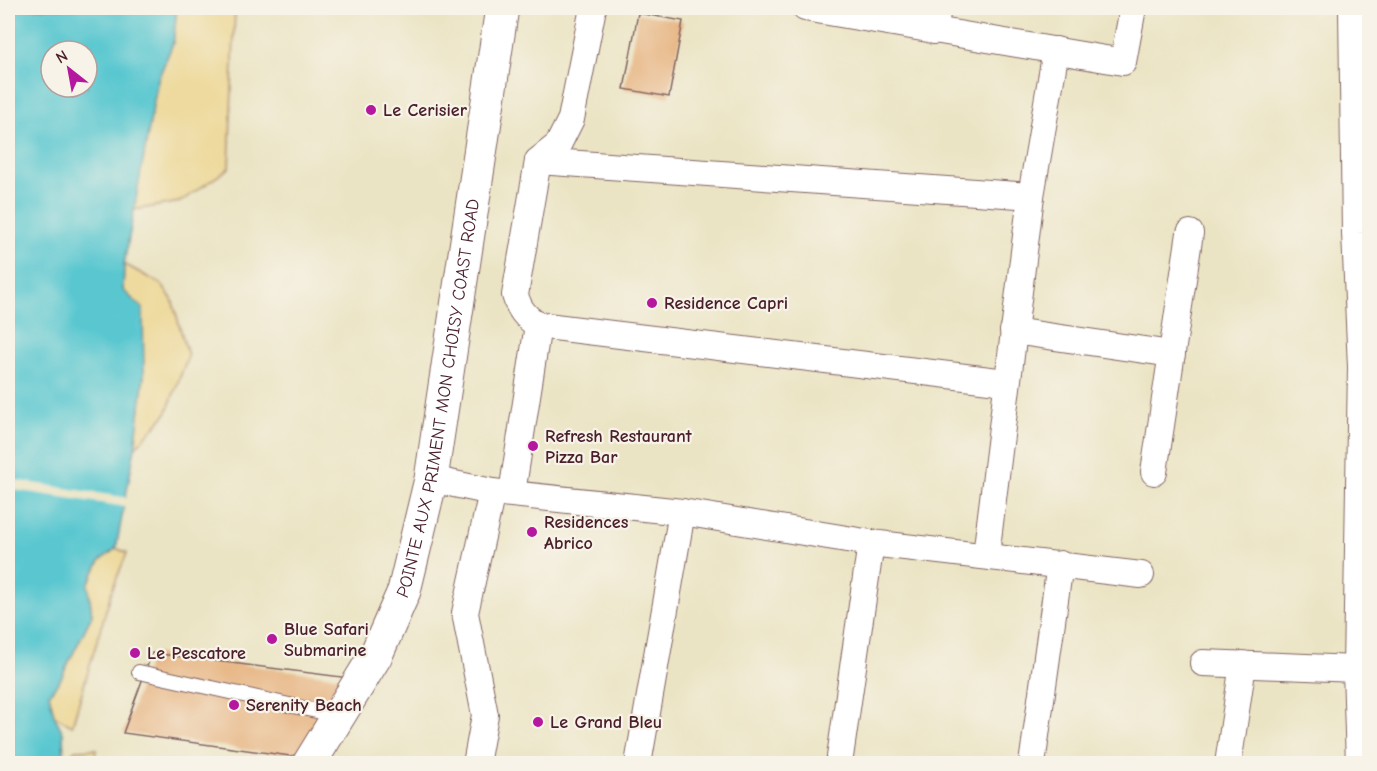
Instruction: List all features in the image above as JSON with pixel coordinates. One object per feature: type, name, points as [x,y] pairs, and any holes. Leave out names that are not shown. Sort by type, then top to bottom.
[{"type":"main road","name":"POINTE AUX PRIMENT MON CHOISY COAST ROAD","points":[[309,764],[376,655],[404,591],[431,479],[502,8]]},
{"type":"street","points":[[593,8],[571,119],[558,145],[538,160],[514,295],[519,309],[538,325],[1006,382]]},
{"type":"street","points":[[805,8],[936,19],[1056,50],[1123,62],[1133,8]]},
{"type":"street","points":[[1352,8],[1355,233],[1365,367],[1356,669],[1359,764]]},
{"type":"street","points":[[986,555],[1031,196],[1056,50]]},
{"type":"street","points":[[538,160],[1031,196]]},
{"type":"street","points":[[1154,472],[1190,233]]},
{"type":"street","points":[[476,764],[484,715],[465,613],[502,492],[538,325]]},
{"type":"street","points":[[1013,331],[1172,354]]},
{"type":"street","points":[[431,479],[502,492],[682,512],[871,543],[1141,575]]},
{"type":"street","points":[[638,764],[682,512]]},
{"type":"street","points":[[840,757],[871,543]]},
{"type":"street","points":[[1032,764],[1060,564]]},
{"type":"street","points":[[1203,663],[1356,669]]},
{"type":"street","points":[[1228,764],[1243,664]]},
{"type":"lane","points":[[139,672],[339,716]]},
{"type":"sand","points":[[177,8],[235,8],[229,168],[180,202],[133,210],[158,79],[173,43]]},
{"type":"sand","points":[[124,264],[161,284],[172,299],[188,356],[166,414],[135,448],[144,375],[123,291]]},
{"type":"sand","points":[[116,548],[127,553],[112,590],[72,726],[54,715],[49,694],[60,680],[92,615],[88,584],[100,561]]},
{"type":"sand","points":[[96,749],[94,763],[64,763],[75,750]]},
{"type":"water","points":[[8,8],[177,8],[173,43],[158,79],[124,264],[123,290],[143,309],[144,375],[135,448],[116,548],[100,561],[88,584],[92,615],[60,680],[49,694],[54,715],[63,733],[64,763],[8,763]]},
{"type":"pier","points":[[8,479],[129,498],[127,507],[8,489]]},
{"type":"building","points":[[638,13],[683,21],[669,97],[624,89]]},
{"type":"building","name":"Serenity Beach","points":[[152,653],[350,678],[305,758],[123,733]]},
{"type":"place","name":"Le Cerisier","points":[[371,110]]},
{"type":"place","name":"Residence Capri","points":[[652,303]]},
{"type":"place","name":"Refresh Restaurant Pizza Bar","points":[[533,446]]},
{"type":"place","name":"Residences Abrico","points":[[532,532]]},
{"type":"place","name":"Blue Safari Submarine","points":[[272,639]]},
{"type":"place","name":"Le Pescatore","points":[[135,653]]},
{"type":"place","name":"Serenity Beach","points":[[234,705]]},
{"type":"place","name":"Le Grand Bleu","points":[[538,722]]}]
